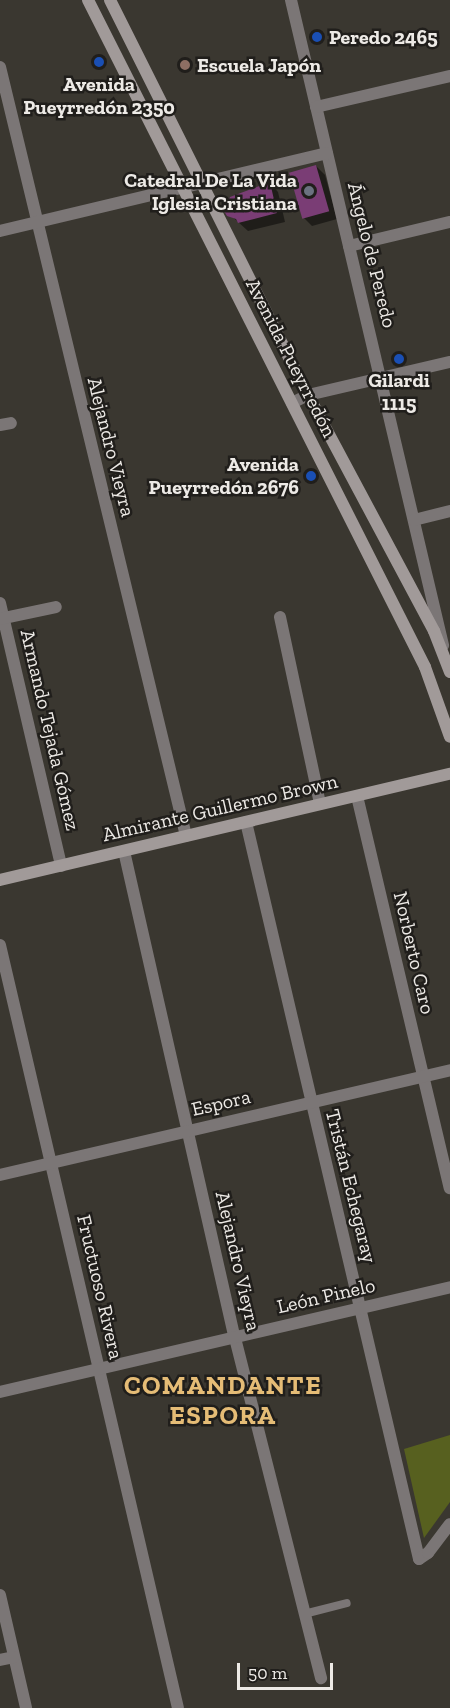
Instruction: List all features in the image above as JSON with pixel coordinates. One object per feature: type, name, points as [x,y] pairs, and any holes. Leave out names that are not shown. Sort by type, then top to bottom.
[{"type":"main road","name":"Avenida Pueyrredón","points":[[88,0],[426,667],[450,737]]},
{"type":"main road","name":"Avenida Pueyrredón","points":[[110,0],[308,395],[448,656],[450,672]]},
{"type":"main road","name":"Almirante Guillermo Brown","points":[[0,880],[450,774]]},
{"type":"street","name":"Ángelo de Peredo","points":[[291,0],[448,656]]},
{"type":"street","name":"Alejandro Vieyra","points":[[0,67],[186,836]]},
{"type":"street","points":[[316,107],[450,76]]},
{"type":"street","points":[[0,231],[327,153]]},
{"type":"street","points":[[349,246],[450,222]]},
{"type":"street","points":[[292,403],[308,395],[450,362]]},
{"type":"street","points":[[414,520],[450,511]]},
{"type":"street","name":"Armando Tejada Gómez","points":[[0,603],[61,866]]},
{"type":"street","points":[[2,619],[56,607]]},
{"type":"street","points":[[280,616],[320,804]]},
{"type":"street","name":"Norberto Caro","points":[[357,796],[450,1188]]},
{"type":"street","name":"Tristán Echegaray","points":[[246,822],[418,1559],[428,1553],[450,1524]]},
{"type":"street","name":"Alejandro Vieyra","points":[[124,851],[235,1338],[321,1678]]},
{"type":"street","name":"Fructuoso Rivera","points":[[0,945],[178,1708]]},
{"type":"street","name":"Espora","points":[[0,1175],[450,1070]]},
{"type":"street","name":"León Pinelo","points":[[0,1392],[450,1287]]},
{"type":"street","points":[[0,1595],[26,1708]]},
{"type":"street","points":[[0,1660],[15,1657]]},
{"type":"lane","points":[[304,1614],[347,1603]]},
{"type":"green space","points":[[450,1435],[450,1502],[424,1538],[404,1449]]},
{"type":"building","name":"Catedral De La Vida Iglesia Cristiana","points":[[316,165],[329,211],[302,219],[289,173]]},
{"type":"building","points":[[270,182],[277,213],[238,223],[236,219],[227,216],[224,211],[230,197]]},
{"type":"place","name":"Peredo 2465","points":[[317,37]]},
{"type":"place","name":"Avenida Pueyrredón 2350","points":[[99,62]]},
{"type":"place","name":"Escuela Japón","points":[[185,65]]},
{"type":"place","name":"Catedral De La Vida Iglesia Cristiana","points":[[309,191]]},
{"type":"place","name":"Gilardi 1115","points":[[399,359]]},
{"type":"place","name":"Avenida Pueyrredón 2676","points":[[311,476]]},
{"type":"district","name":"COMANDANTE ESPORA","points":[[223,1401]]}]
